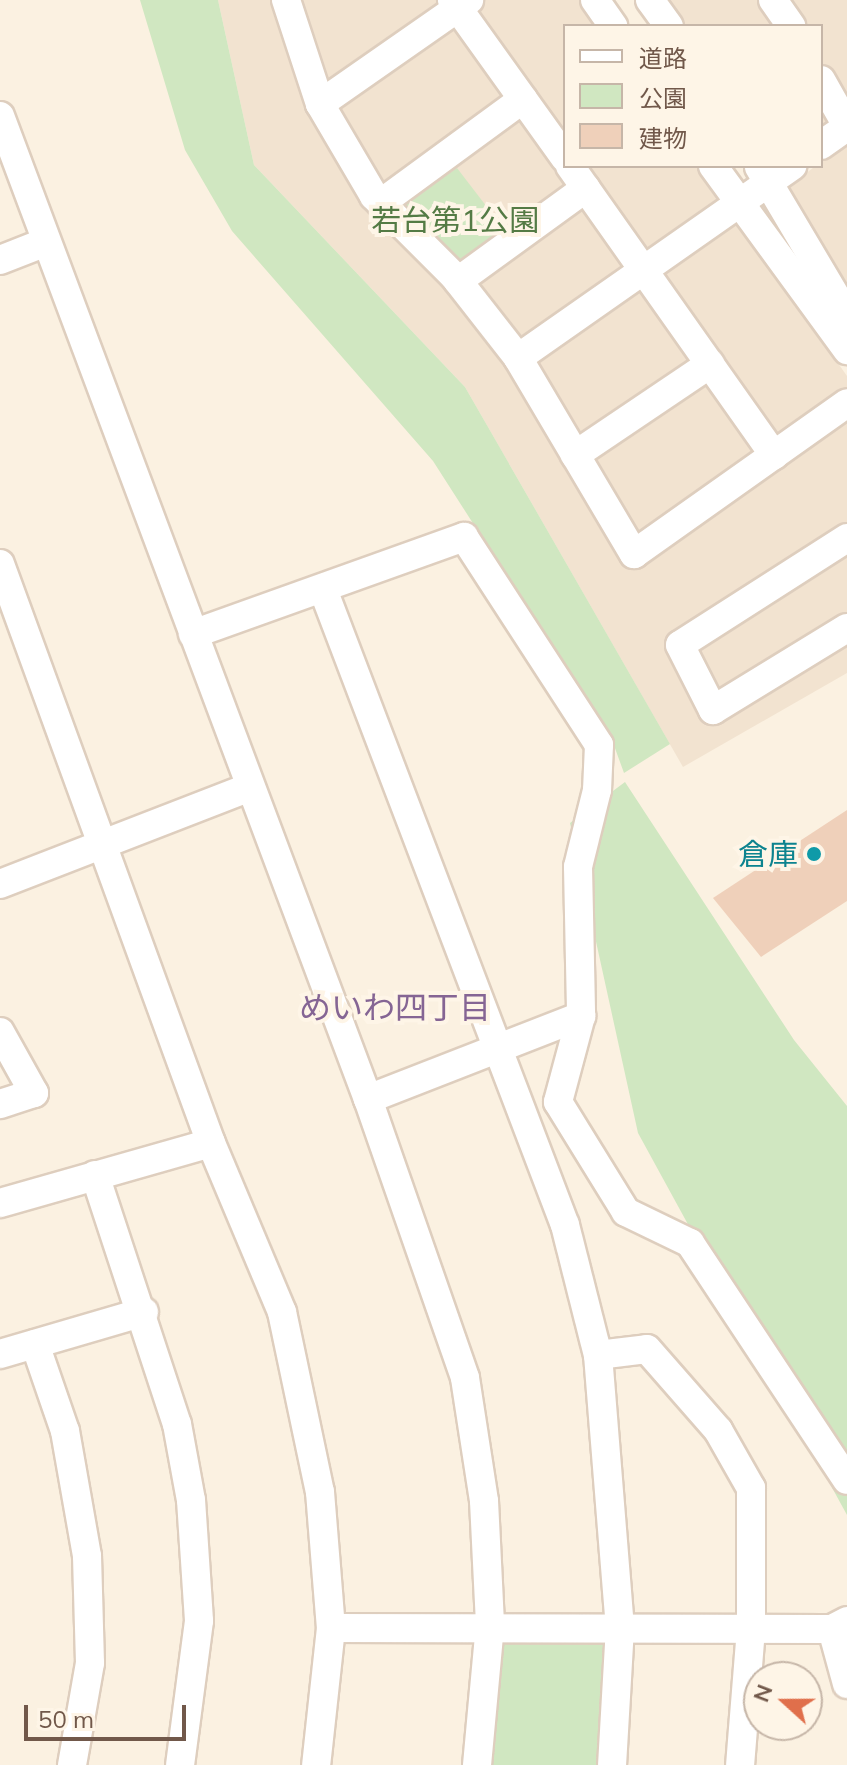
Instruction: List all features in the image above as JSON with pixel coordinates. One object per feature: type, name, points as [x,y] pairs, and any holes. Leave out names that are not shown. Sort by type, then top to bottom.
[{"type":"street","points":[[595,0],[612,24]]},
{"type":"street","points":[[650,0],[668,24]]},
{"type":"street","points":[[773,0],[790,24]]},
{"type":"street","points":[[320,104],[459,3],[563,155]]},
{"type":"street","points":[[293,4],[320,104],[381,203],[458,281],[518,358],[634,554],[847,403]]},
{"type":"street","points":[[823,84],[847,127],[823,144]]},
{"type":"street","points":[[381,203],[523,99]]},
{"type":"street","points":[[0,116],[368,1099],[465,1378],[484,1501],[490,1625],[477,1765]]},
{"type":"street","points":[[714,168],[847,350]]},
{"type":"street","points":[[518,358],[739,202],[764,174],[785,168]]},
{"type":"street","points":[[764,174],[847,315]]},
{"type":"street","points":[[458,281],[578,177],[774,455]]},
{"type":"street","points":[[0,260],[46,242]]},
{"type":"street","points":[[575,455],[710,364]]},
{"type":"street","points":[[193,634],[324,592],[464,537],[599,745],[597,790],[578,867],[581,1016],[558,1102],[591,1165],[626,1212],[690,1243],[847,1480]]},
{"type":"street","points":[[847,538],[680,645],[713,710],[847,628]]},
{"type":"street","points":[[0,564],[107,845],[211,1143],[282,1312],[320,1492],[331,1628],[316,1765]]},
{"type":"street","points":[[324,592],[565,1225],[598,1355],[620,1627],[612,1765]]},
{"type":"street","points":[[0,884],[250,787]]},
{"type":"street","points":[[368,1099],[497,1044],[581,1016]]},
{"type":"street","points":[[0,1032],[34,1093],[0,1104]]},
{"type":"street","points":[[0,1203],[211,1143]]},
{"type":"street","points":[[95,1175],[144,1312],[191,1500],[199,1621],[180,1765]]},
{"type":"street","points":[[0,1354],[144,1312]]},
{"type":"street","points":[[35,1344],[65,1431],[87,1556],[90,1663],[72,1765]]},
{"type":"street","points":[[598,1355],[647,1349],[718,1430],[751,1488],[751,1629],[740,1765]]},
{"type":"street","points":[[331,1628],[490,1625],[751,1629],[840,1625],[847,1684]]},
{"type":"shaded area","points":[[218,0],[582,0],[599,24],[563,24],[563,168],[700,168],[847,376],[847,673],[683,767],[465,387],[254,165]]},
{"type":"shaded area","points":[[660,0],[847,0],[847,113],[823,130],[823,24],[678,24]]},
{"type":"shaded area","points":[[847,142],[847,302],[784,190],[813,168],[823,168],[823,160]]},
{"type":"green space","points":[[140,0],[218,0],[254,165],[465,387],[670,744],[624,773],[612,740],[433,461],[232,231],[185,150]]},
{"type":"green space","name":"若台第1公園","points":[[457,168],[510,237],[467,269],[403,213],[405,203]]},
{"type":"green space","points":[[625,782],[794,1040],[847,1106],[847,1515],[638,1133],[570,823]]},
{"type":"green space","points":[[509,1640],[602,1642],[613,1653],[604,1765],[487,1765],[497,1649]]},
{"type":"building","name":"倉庫","points":[[847,810],[847,901],[761,957],[713,898]]},
{"type":"place","name":"倉庫","points":[[814,854]]},
{"type":"district","name":"めいわ四丁目","points":[[395,1007]]}]
